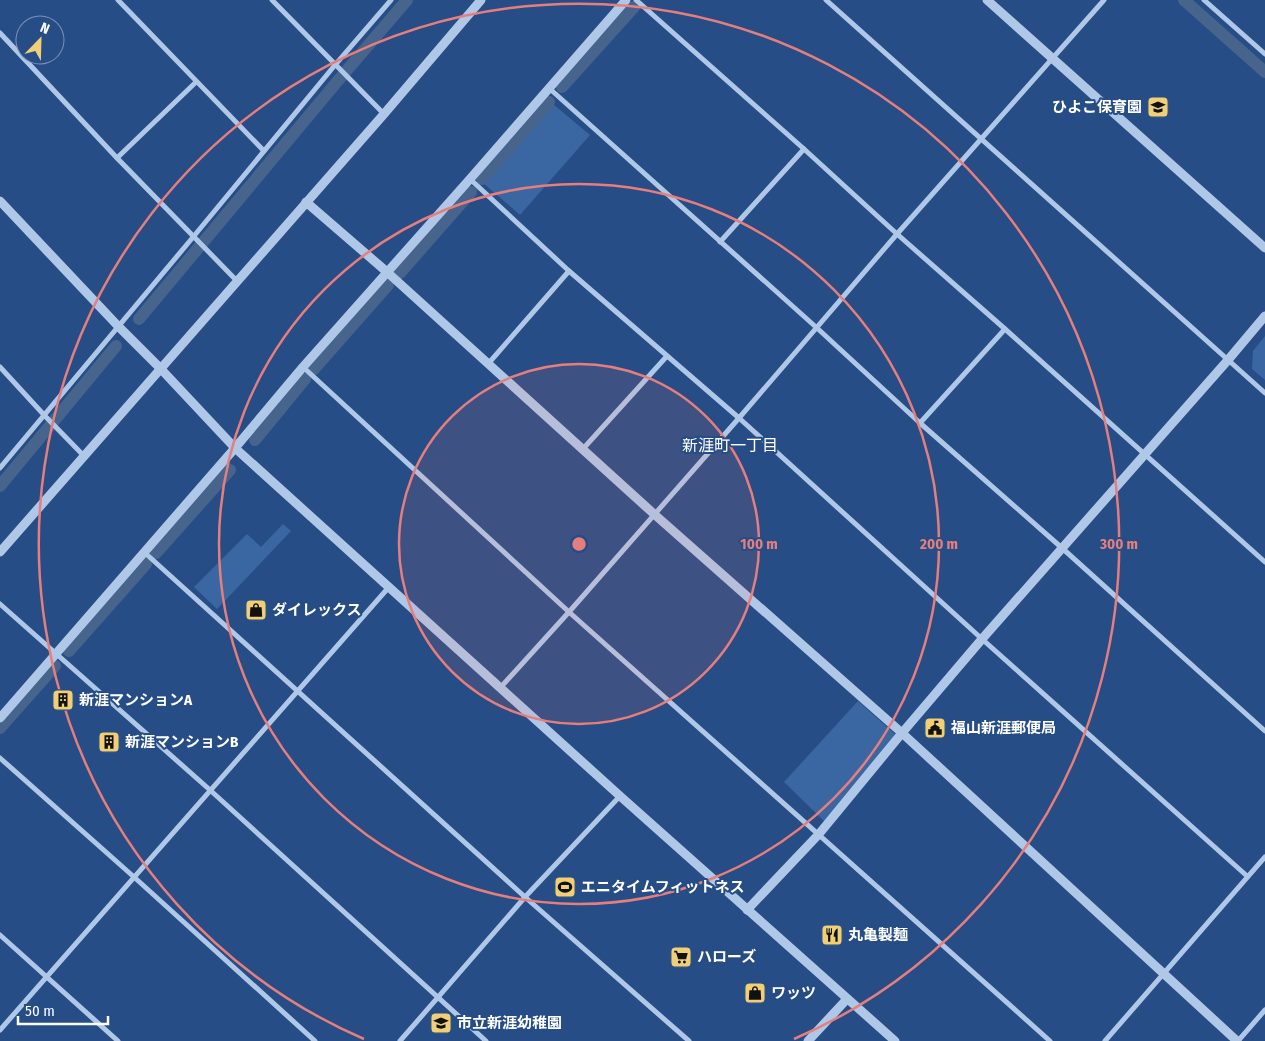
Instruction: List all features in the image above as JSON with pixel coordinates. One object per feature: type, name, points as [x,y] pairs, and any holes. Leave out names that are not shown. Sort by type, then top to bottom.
[{"type":"street","points":[[118,0],[264,151]]},
{"type":"street","points":[[272,0],[384,114]]},
{"type":"street","points":[[0,468],[391,0]]},
{"type":"street","points":[[0,552],[384,114],[481,0]]},
{"type":"street","points":[[0,718],[303,367],[550,89],[626,0]]},
{"type":"street","points":[[636,0],[1265,562]]},
{"type":"street","points":[[826,0],[1265,393]]},
{"type":"street","points":[[987,0],[1265,248]]},
{"type":"street","points":[[500,688],[569,612],[897,234],[1104,0]]},
{"type":"street","points":[[1204,0],[1265,54]]},
{"type":"street","points":[[0,33],[237,281]]},
{"type":"street","points":[[118,158],[196,82]]},
{"type":"street","points":[[550,89],[1265,731]]},
{"type":"street","points":[[720,242],[804,149]]},
{"type":"street","points":[[470,179],[569,271],[739,418],[1247,876]]},
{"type":"street","points":[[0,201],[235,448],[620,796],[895,1041]]},
{"type":"street","points":[[306,202],[387,272],[582,450],[902,733],[1237,1041],[1265,1010]]},
{"type":"street","points":[[488,364],[569,271]]},
{"type":"street","points":[[747,910],[819,834],[982,639],[1265,316]]},
{"type":"street","points":[[920,423],[1004,329]]},
{"type":"street","points":[[582,450],[666,356]]},
{"type":"street","points":[[0,367],[84,456]]},
{"type":"street","points":[[303,367],[569,612],[1050,1041]]},
{"type":"street","points":[[143,552],[525,897],[689,1041]]},
{"type":"street","points":[[0,1030],[389,586]]},
{"type":"street","points":[[0,604],[210,790],[486,1041]]},
{"type":"street","points":[[0,758],[315,1041]]},
{"type":"street","points":[[400,1041],[525,897],[620,796]]},
{"type":"street","points":[[1105,1041],[1265,857]]},
{"type":"street","points":[[0,935],[118,1041]]},
{"type":"street","points":[[808,1041],[848,999]]},
{"type":"shaded area","points":[[553,104],[590,135],[520,215],[482,182]]},
{"type":"shaded area","points":[[1265,336],[1265,380],[1252,369],[1253,351]]},
{"type":"shaded area","points":[[283,524],[291,531],[217,609],[194,587],[247,534],[261,547]]},
{"type":"shaded area","points":[[858,701],[898,737],[824,821],[784,782]]},
{"type":"waterway","points":[[139,319],[407,0]]},
{"type":"waterway","points":[[1184,0],[1265,72]]},
{"type":"waterway","points":[[562,87],[634,7]]},
{"type":"waterway","points":[[482,179],[549,102]]},
{"type":"waterway","points":[[400,273],[471,192]]},
{"type":"waterway","points":[[314,369],[388,285]]},
{"type":"waterway","points":[[0,486],[116,346]]},
{"type":"waterway","points":[[255,440],[305,379]]},
{"type":"waterway","points":[[156,553],[230,470]]},
{"type":"waterway","points":[[69,651],[146,564]]},
{"type":"waterway","points":[[0,728],[55,666]]},
{"type":"place","name":"ひよこ保育園","points":[[1158,107]]},
{"type":"place","name":"ダイレックス","points":[[256,610]]},
{"type":"place","name":"新涯マンションA","points":[[63,700]]},
{"type":"place","name":"福山新涯郵便局","points":[[935,728]]},
{"type":"place","name":"新涯マンションB","points":[[109,742]]},
{"type":"place","name":"エニタイムフィットネス","points":[[565,887]]},
{"type":"place","name":"丸亀製麺","points":[[832,935]]},
{"type":"place","name":"ハローズ","points":[[681,957]]},
{"type":"place","name":"ワッツ","points":[[755,993]]},
{"type":"place","name":"市立新涯幼稚園","points":[[441,1023]]},
{"type":"district","name":"新涯町一丁目","points":[[730,445]]}]
